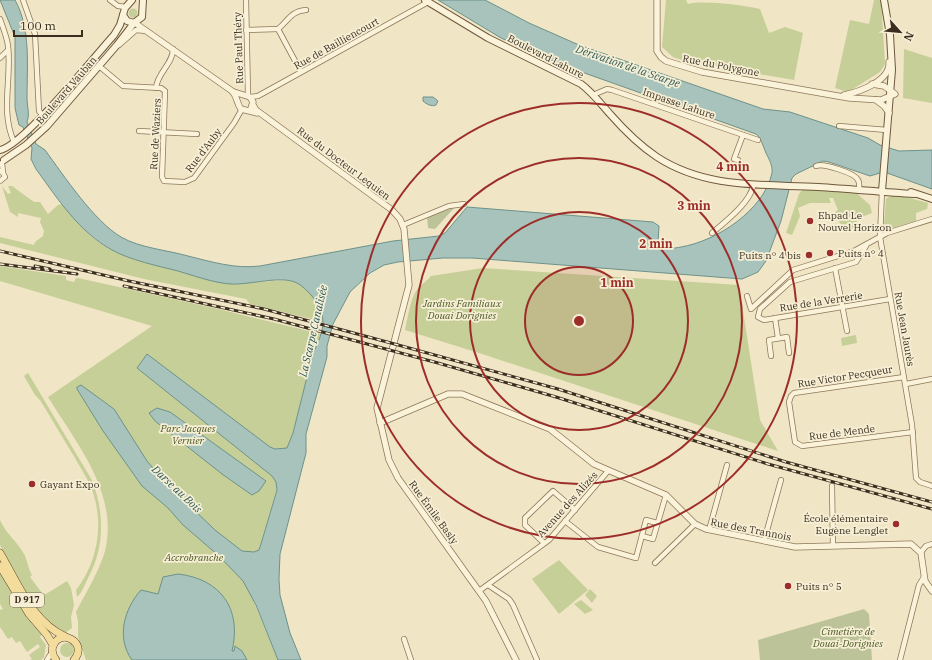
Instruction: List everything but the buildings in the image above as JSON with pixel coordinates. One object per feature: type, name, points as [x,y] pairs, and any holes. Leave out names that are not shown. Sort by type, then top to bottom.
[{"type":"main road","points":[[142,10],[137,5],[129,4],[123,15],[127,21],[135,23],[142,18],[144,0]]},
{"type":"main road","points":[[884,0],[890,41],[892,93],[887,130],[887,142]]},
{"type":"main road","points":[[887,142],[892,93],[894,44],[888,0]]},
{"type":"main road","name":"Boulevard Lahure","points":[[427,1],[495,42],[574,80],[593,95],[631,137],[665,162],[683,171],[705,179],[753,185],[904,190],[932,199]]},
{"type":"main road","name":"Boulevard Vauban","points":[[0,150],[23,135],[43,116],[114,35],[120,25],[123,15]]},
{"type":"main road","name":"Boulevard Vauban","points":[[2,162],[38,136],[117,46],[135,23]]},
{"type":"main road","name":"Rue Jean Jaurès","points":[[882,189],[887,142]]},
{"type":"main road","points":[[0,150],[4,155],[2,162]]},
{"type":"main road","name":"D 917","points":[[0,553],[36,614],[53,630],[66,637]]},
{"type":"main road","name":"D 917","points":[[0,566],[28,614],[47,635],[53,648]]},
{"type":"main road","points":[[56,660],[53,648],[59,639],[66,637],[74,641],[82,660]]},
{"type":"main road","points":[[74,660],[78,650]]},
{"type":"street","points":[[23,0],[35,34],[40,111],[43,116]]},
{"type":"street","points":[[110,0],[118,6],[129,4]]},
{"type":"street","name":"Rue Paul Théry","points":[[246,0],[247,96]]},
{"type":"street","name":"Rue du Polygone","points":[[657,0],[656,48],[659,55],[666,61],[702,72],[837,96],[875,100],[885,99],[892,93]]},
{"type":"street","name":"Rue de Bailliencourt","points":[[247,96],[258,96],[427,1]]},
{"type":"street","points":[[246,30],[278,29],[293,13],[306,10]]},
{"type":"street","points":[[142,18],[147,26],[186,55],[200,68]]},
{"type":"street","points":[[0,19],[8,50],[5,112],[8,129],[14,142]]},
{"type":"street","points":[[135,23],[149,31],[232,91],[247,96],[253,105],[245,110],[238,106],[238,100],[232,91]]},
{"type":"street","points":[[278,29],[301,72]]},
{"type":"street","points":[[117,46],[136,30],[149,31]]},
{"type":"street","name":"Rue du Polygone","points":[[837,96],[853,93],[882,78],[889,70],[890,41]]},
{"type":"street","name":"Rue de Waziers","points":[[167,182],[162,178],[166,93],[162,89],[156,88],[159,75],[172,58],[173,49]]},
{"type":"street","points":[[0,58],[8,50]]},
{"type":"street","points":[[99,66],[122,86],[156,88]]},
{"type":"street","points":[[872,84],[882,85],[892,93]]},
{"type":"street","name":"Impasse Lahure","points":[[593,95],[607,89],[612,90],[758,140]]},
{"type":"street","points":[[238,100],[247,96]]},
{"type":"street","points":[[875,100],[884,106],[889,113]]},
{"type":"street","name":"Rue du Docteur Lequien","points":[[253,105],[262,114],[392,210],[403,225],[408,289],[388,362]]},
{"type":"street","name":"Rue du Docteur Lequien","points":[[245,110],[262,114]]},
{"type":"street","name":"Rue d'Auby","points":[[167,182],[185,182],[194,178],[245,110]]},
{"type":"street","points":[[839,126],[887,130]]},
{"type":"street","points":[[139,131],[197,134]]},
{"type":"street","points":[[738,160],[734,159],[743,135]]},
{"type":"street","points":[[0,181],[4,178],[1,172],[2,162]]},
{"type":"street","points":[[816,166],[826,165],[855,177],[859,180],[859,189]]},
{"type":"street","points":[[712,233],[735,213],[747,198],[753,185]]},
{"type":"street","name":"Rue Jean Jaurès","points":[[882,189],[880,237],[906,384],[913,432],[916,478],[920,482],[932,486]]},
{"type":"street","points":[[403,225],[449,206],[464,204]]},
{"type":"street","points":[[747,296],[750,309],[790,272],[866,246],[880,237],[932,220]]},
{"type":"street","points":[[846,332],[843,307],[835,268],[856,262],[866,246]]},
{"type":"street","name":"Rue de la Verrerie","points":[[835,268],[790,282],[761,308],[758,314],[762,320],[890,299]]},
{"type":"street","points":[[775,318],[778,338]]},
{"type":"street","points":[[771,356],[769,340],[778,338],[787,337],[789,353]]},
{"type":"street","name":"Rue Émile Basly","points":[[388,362],[378,406],[380,423],[394,471],[479,591],[499,624],[516,660]]},
{"type":"street","name":"Rue Victor Pecqueur","points":[[792,421],[789,400],[794,393],[904,376]]},
{"type":"street","points":[[906,384],[932,379]]},
{"type":"street","name":"Rue des Trannois","points":[[380,423],[448,394],[459,393],[550,429],[585,458],[608,470],[666,495],[695,524],[709,530],[795,547],[906,543],[913,545],[920,552]]},
{"type":"street","name":"Rue de Mende","points":[[792,421],[795,442],[800,446],[913,432]]},
{"type":"street","points":[[709,530],[727,465]]},
{"type":"street","name":"Avenue des Alizés","points":[[479,591],[544,543],[575,510],[608,470]]},
{"type":"street","points":[[764,541],[781,480]]},
{"type":"street","points":[[832,486],[833,546]]},
{"type":"street","points":[[544,543],[525,524],[524,519],[553,491],[575,510]]},
{"type":"street","points":[[642,536],[653,539],[666,495]]},
{"type":"street","points":[[565,521],[598,547],[636,558],[646,520],[657,523]]},
{"type":"street","points":[[655,563],[695,524]]},
{"type":"street","points":[[932,544],[926,546],[920,552],[924,577],[932,592]]},
{"type":"street","points":[[900,660],[918,585],[924,577]]},
{"type":"street","points":[[488,585],[509,599],[513,605],[537,660]]},
{"type":"street","points":[[404,639],[411,660]]},
{"type":"street","points":[[48,660],[53,648]]},
{"type":"green space","points":[[666,0],[686,0],[688,4],[712,3],[760,9],[769,33],[785,27],[803,33],[794,80],[688,62],[673,57],[662,47]]},
{"type":"green space","points":[[874,0],[881,0],[885,64],[880,72],[848,92],[835,88],[850,20],[869,24]]},
{"type":"green space","points":[[133,8],[138,13],[133,18],[128,13]]},
{"type":"green space","points":[[904,49],[932,58],[932,103],[903,98]]},
{"type":"green space","points":[[2,186],[8,194],[11,193],[8,186],[12,186],[34,202],[40,202],[48,214],[58,205],[62,204],[92,237],[106,247],[131,258],[165,267],[202,273],[261,281],[286,280],[295,282],[305,288],[314,298],[321,310],[324,322],[250,304],[246,299],[144,279],[0,243],[0,237],[34,245],[35,242],[43,236],[44,231],[40,222],[41,218],[18,213],[18,217],[10,212]]},
{"type":"green space","points":[[803,189],[855,192],[870,205],[872,213],[859,218],[852,229],[847,232],[845,228],[842,228],[835,212],[838,210],[833,198],[829,198],[831,203],[810,203],[798,208],[800,216],[792,235],[786,233],[799,194]]},
{"type":"green space","points":[[892,195],[928,203],[927,209],[916,213],[916,221],[889,229],[884,224],[886,199]]},
{"type":"green space","points":[[454,208],[435,229],[428,228],[427,217]]},
{"type":"green space","name":"Parc Jacques Vernier","points":[[0,266],[66,276],[66,280],[74,282],[76,278],[78,278],[214,308],[321,334],[313,353],[293,433],[259,550],[251,595],[278,660],[86,660],[78,637],[78,621],[76,612],[96,574],[105,551],[108,530],[106,509],[92,470],[82,451],[48,397],[152,326],[0,281]]},
{"type":"green space","name":"Jardins Familiaux Douai Dorignies","points":[[483,268],[739,285],[760,420],[778,451],[405,330],[413,296],[419,287],[431,276]]},
{"type":"green space","points":[[856,335],[857,343],[842,346],[841,338]]},
{"type":"green space","points":[[28,373],[93,482],[97,494],[101,519],[98,555],[82,591],[77,597],[76,590],[84,579],[90,566],[97,539],[98,526],[95,498],[83,472],[24,376]]},
{"type":"green space","points":[[0,520],[24,554],[32,575],[30,577],[42,593],[46,594],[67,581],[71,588],[74,605],[71,617],[72,628],[65,633],[50,624],[37,611],[0,545]]},
{"type":"green space","points":[[559,560],[588,590],[559,614],[532,579]]},
{"type":"green space","points":[[0,571],[22,609],[42,634],[40,637],[46,645],[44,657],[41,660],[30,660],[32,659],[29,655],[40,647],[38,644],[27,652],[20,641],[16,643],[12,637],[8,639],[0,627],[0,610],[3,609],[0,604]]},
{"type":"green space","points":[[590,589],[597,596],[592,603],[585,595]]},
{"type":"green space","points":[[581,600],[593,610],[585,614],[574,604]]},
{"type":"green space","name":"Cimetière de Douai-Dorignies","points":[[864,609],[869,614],[872,660],[760,660],[758,640]]},
{"type":"green space","points":[[67,643],[72,645],[74,650],[72,655],[67,657],[62,655],[60,650],[62,645]]},
{"type":"water","name":"Dérivation de la Scarpe","points":[[0,0],[15,0],[24,23],[27,48],[27,122],[36,144],[45,150],[70,185],[100,220],[121,237],[137,244],[215,263],[242,267],[260,266],[393,241],[439,236],[445,233],[467,207],[653,222],[659,226],[658,242],[660,247],[681,247],[695,244],[709,238],[724,231],[737,222],[749,211],[767,187],[772,173],[772,168],[762,142],[756,134],[562,65],[501,38],[438,0],[485,0],[529,23],[579,45],[763,109],[790,112],[868,138],[880,145],[899,151],[932,150],[932,189],[887,173],[880,173],[870,176],[823,161],[796,174],[792,178],[781,221],[766,261],[758,272],[742,279],[472,258],[443,258],[398,262],[384,265],[370,273],[350,292],[333,324],[327,346],[327,357],[306,434],[306,453],[280,554],[279,579],[280,595],[290,633],[301,660],[278,660],[256,605],[243,581],[219,556],[183,525],[168,508],[142,486],[103,431],[77,387],[81,385],[114,409],[147,461],[164,481],[215,530],[242,551],[254,552],[259,550],[261,544],[277,490],[276,482],[272,476],[137,368],[147,354],[270,447],[275,449],[287,448],[293,433],[313,353],[322,330],[323,323],[320,309],[317,302],[303,287],[291,281],[275,280],[231,284],[204,279],[119,254],[100,243],[89,234],[61,203],[36,169],[31,159],[32,148],[23,127],[19,125],[15,108],[15,37]]},
{"type":"water","points":[[423,97],[433,97],[438,101],[434,106],[423,101]]},
{"type":"water","points":[[157,408],[170,412],[266,481],[259,491],[252,495],[222,474],[155,421],[149,413]]},
{"type":"water","points":[[178,574],[193,577],[206,582],[217,589],[231,609],[234,622],[232,651],[234,651],[235,646],[242,651],[247,660],[132,660],[124,642],[123,633],[126,615],[130,606],[141,590],[158,594],[163,577]]},
{"type":"railway","points":[[0,251],[129,281],[264,309],[391,343],[558,389],[786,462],[932,502]]},
{"type":"railway","points":[[0,264],[77,274]]},
{"type":"railway","points":[[35,266],[50,269]]},
{"type":"railway","points":[[124,286],[274,319],[438,363],[556,397],[768,464],[932,509]]},
{"type":"place","name":"Ehpad Le Nouvel Horizon","points":[[810,221]]},
{"type":"place","name":"Puits n° 4","points":[[830,253]]},
{"type":"place","name":"Puits n° 4 bis","points":[[809,255]]},
{"type":"place","name":"Gayant Expo","points":[[32,484]]},
{"type":"place","name":"École élémentaire Eugène Lenglet","points":[[896,524]]},
{"type":"place","name":"Puits n° 5","points":[[788,586]]},
{"type":"water label","name":"La Scarpe Canalisée","points":[[313,331]]},
{"type":"water label","name":"Darse au Bois","points":[[177,489]]},
{"type":"park label","name":"Accrobranche","points":[[194,557]]}]
